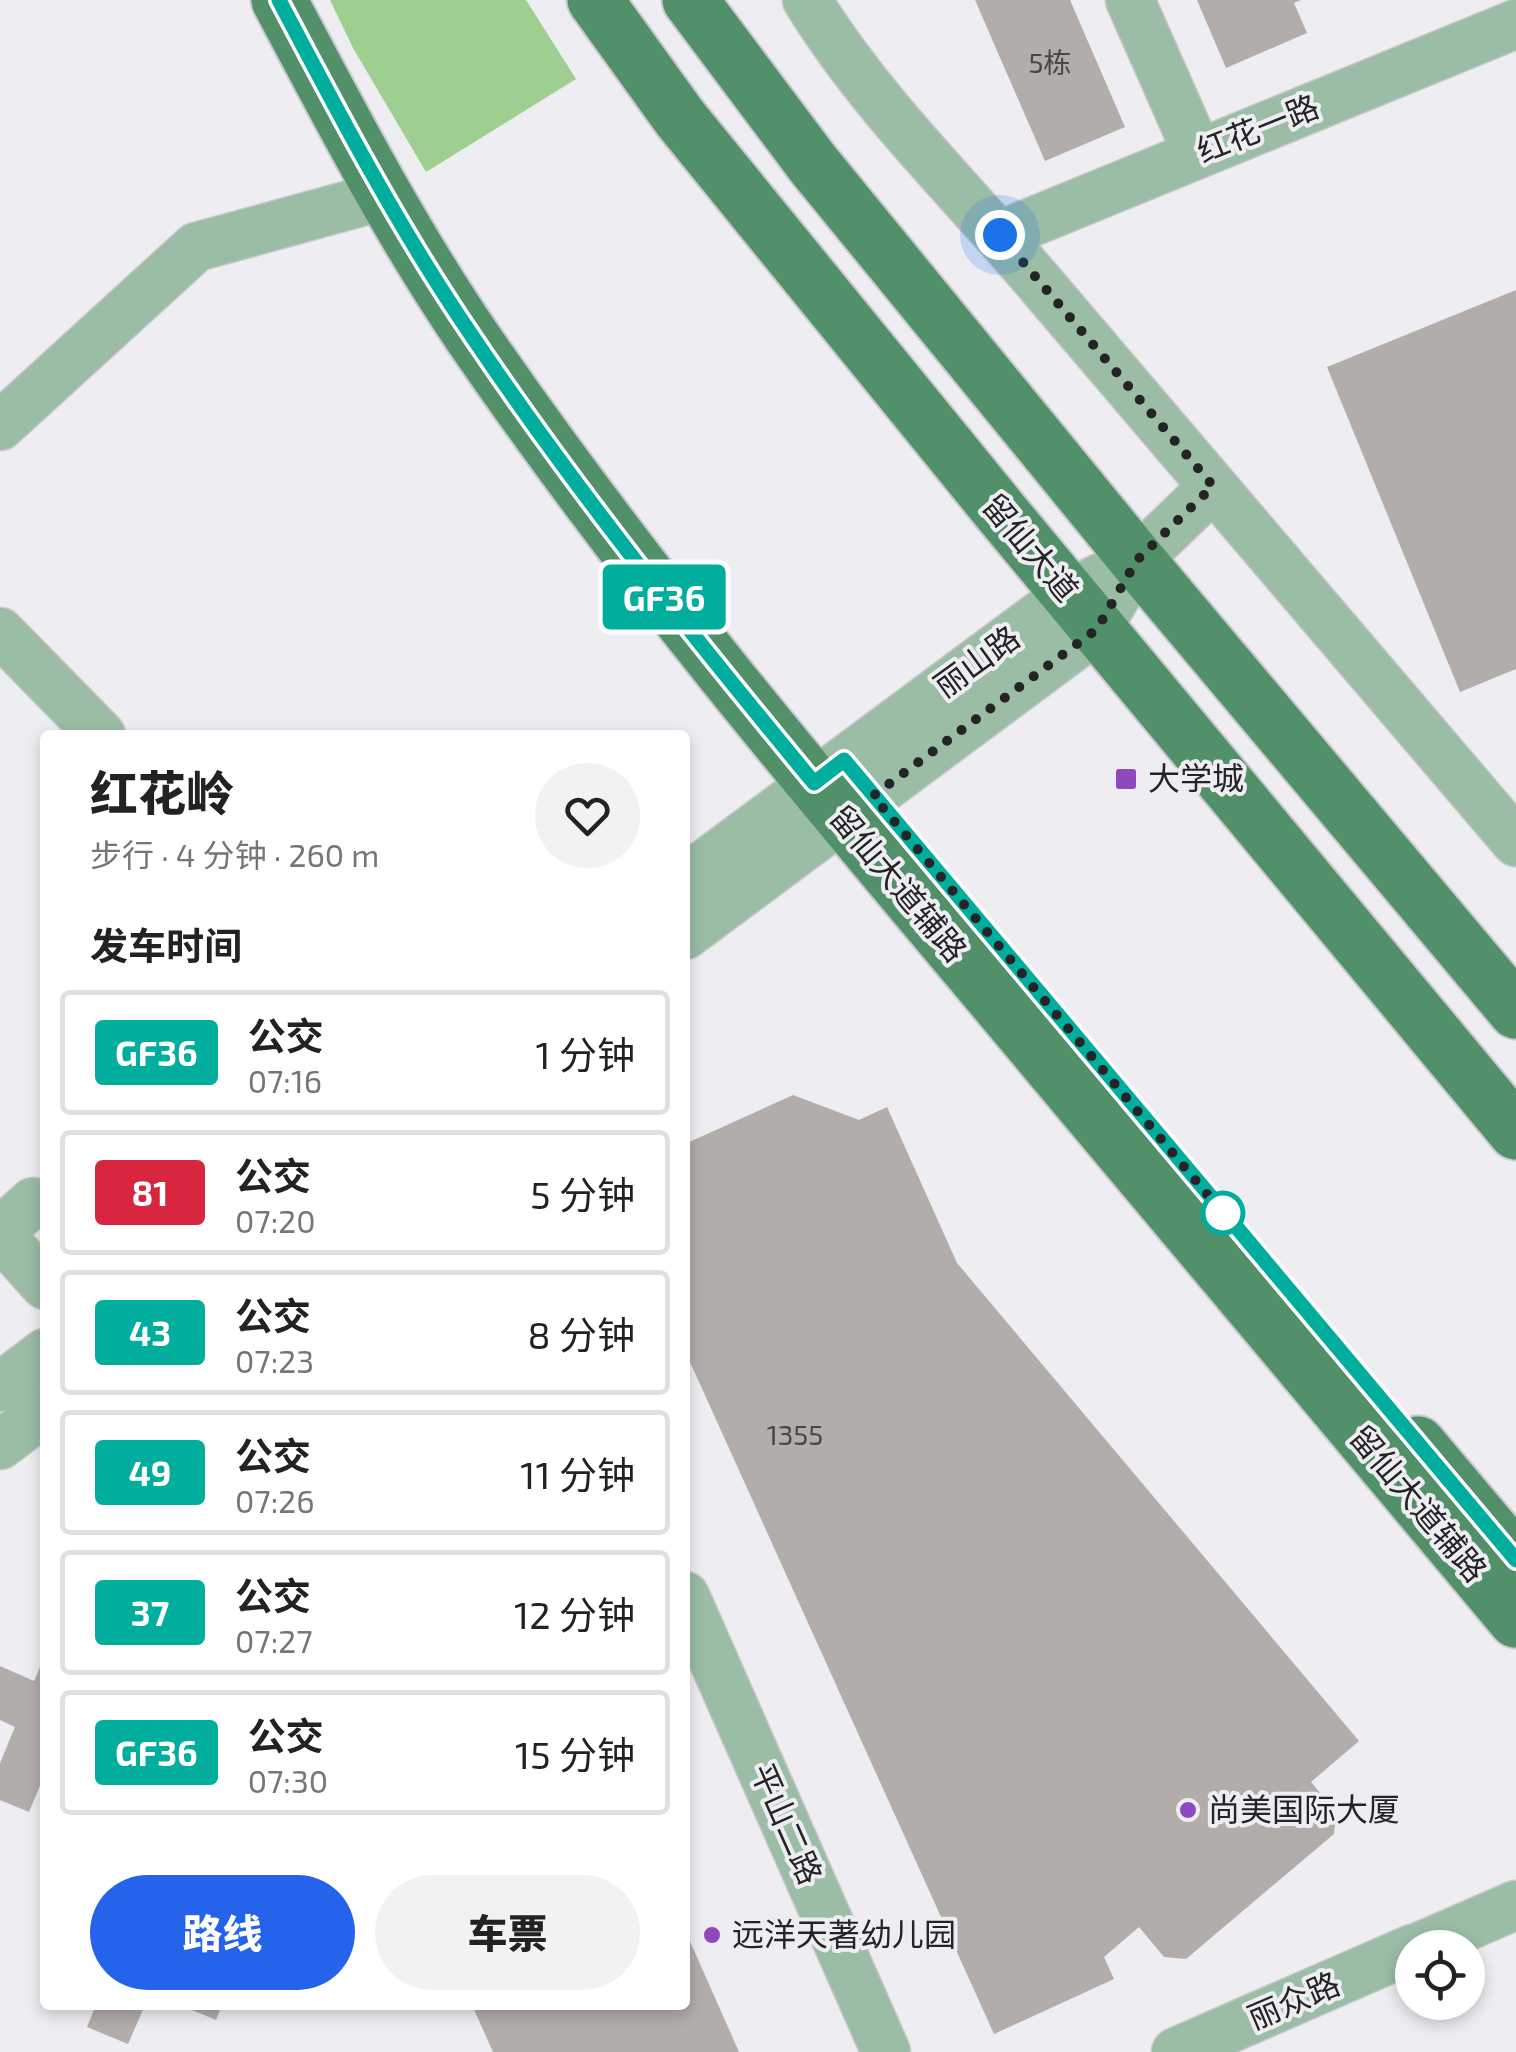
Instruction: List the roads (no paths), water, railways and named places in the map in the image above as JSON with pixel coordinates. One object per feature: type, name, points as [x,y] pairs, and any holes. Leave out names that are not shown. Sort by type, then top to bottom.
[{"type":"main road","name":"留仙大道辅路","points":[[279,0],[370,170],[470,334],[582,490],[707,653],[844,789],[1516,1560]]},
{"type":"main road","name":"留仙大道辅路","points":[[308,0],[358,96],[469,281],[844,789],[1516,1620]]},
{"type":"main road","name":"留仙大道","points":[[595,0],[680,118],[1083,612],[1516,1132]]},
{"type":"main road","points":[[690,0],[813,164],[1137,560],[1516,1011]]},
{"type":"street","points":[[808,0],[827,32],[888,110],[1000,235],[1516,842]]},
{"type":"street","points":[[1130,0],[1198,154]]},
{"type":"street","name":"红花一路","points":[[1000,235],[1516,24]]},
{"type":"street","points":[[0,426],[196,248],[364,201]]},
{"type":"street","name":"丽山路","points":[[690,930],[844,789],[1083,612],[1213,486]]},
{"type":"street","points":[[0,632],[96,730]]},
{"type":"street","name":"丽山路","points":[[690,876],[844,789]]},
{"type":"street","points":[[11,1223],[40,1277]]},
{"type":"street","points":[[0,1387],[40,1358]]},
{"type":"street","points":[[0,1445],[40,1415]]},
{"type":"street","name":"平山二路","points":[[690,1607],[886,2052]]},
{"type":"street","name":"丽众路","points":[[1456,1930],[1516,1904]]},
{"type":"street","name":"丽众路","points":[[1176,2052],[1395,1957]]},
{"type":"place","name":"大学城","points":[[1126,779]]},
{"type":"place","name":"尚美国际大厦","points":[[1188,1810]]},
{"type":"place","name":"远洋天著幼儿园","points":[[712,1935]]}]
